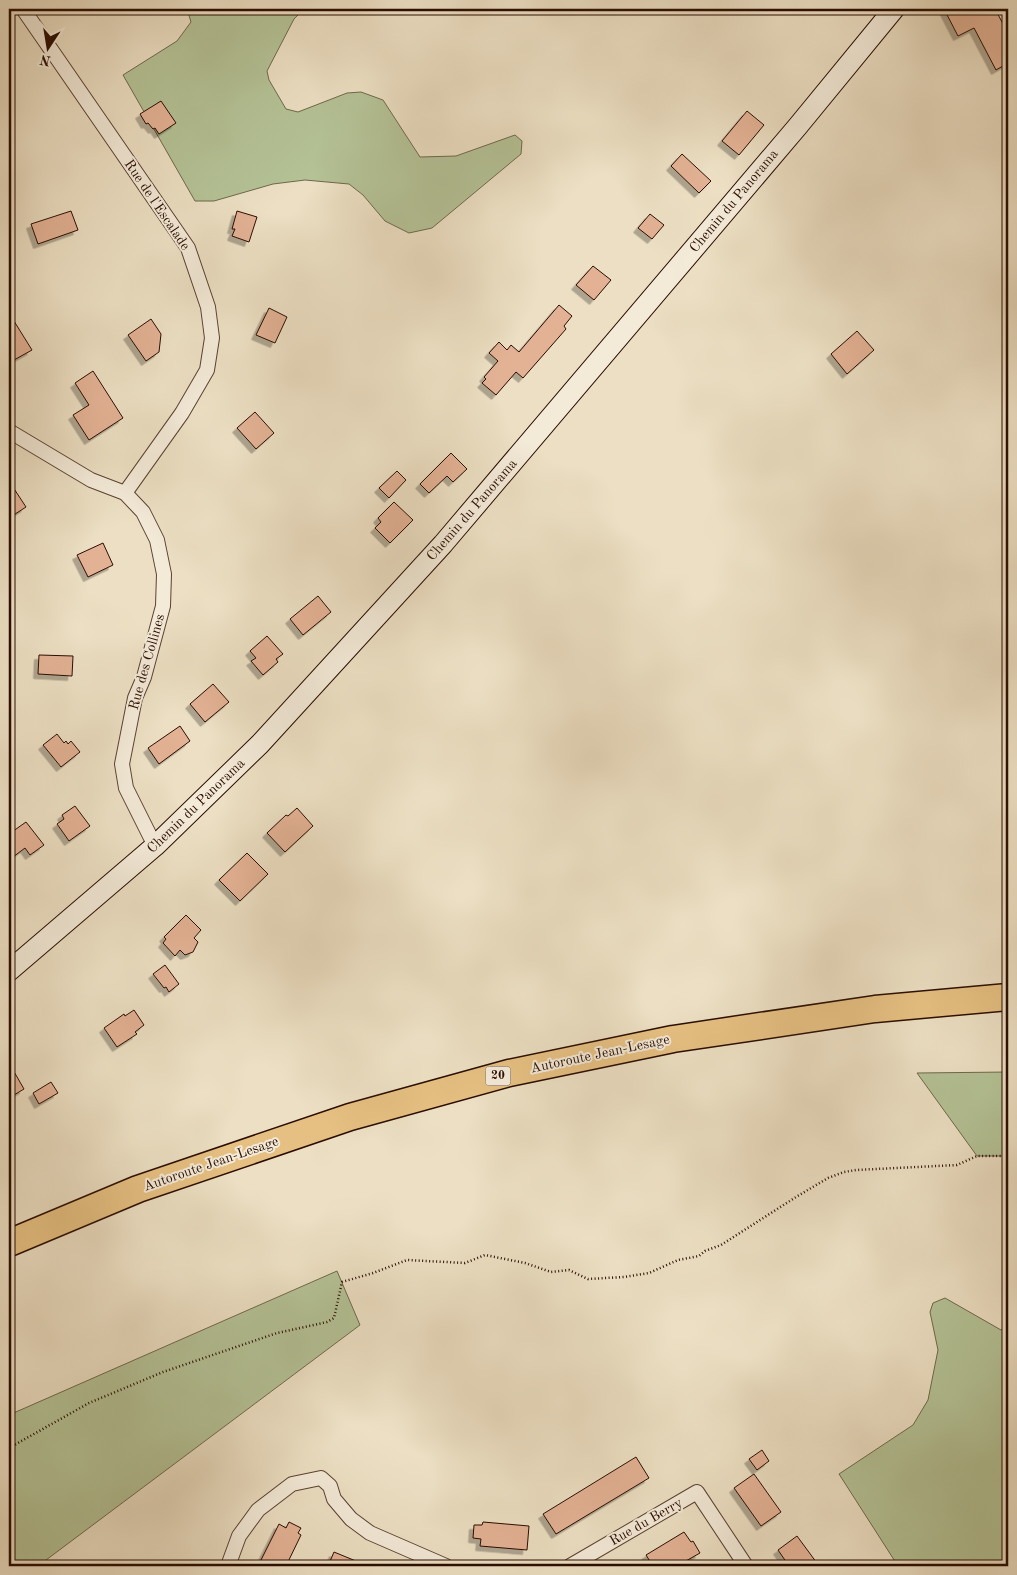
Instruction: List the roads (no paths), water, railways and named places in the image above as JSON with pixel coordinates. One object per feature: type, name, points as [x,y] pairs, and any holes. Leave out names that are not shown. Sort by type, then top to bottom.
[{"type":"highway","name":"Autoroute Jean-Lesage","points":[[9,1243],[138,1189],[350,1116],[509,1073],[673,1038],[875,1009],[1008,997]]},
{"type":"street","name":"Rue de l'Escalade","points":[[23,9],[188,248],[208,307],[212,338],[207,370],[182,412],[125,493]]},
{"type":"street","name":"Chemin du Panorama","points":[[9,972],[155,846],[260,744],[443,544],[798,126],[894,9]]},
{"type":"street","name":"Rue des Collines","points":[[9,431],[91,480],[125,493],[144,512],[157,540],[164,574],[163,606],[144,677],[135,698],[122,764],[126,788],[155,846]]},
{"type":"street","points":[[228,1566],[239,1536],[258,1510],[292,1484],[321,1478],[330,1486],[334,1499],[351,1520],[370,1533],[446,1566]]},
{"type":"street","name":"Rue du Berry","points":[[570,1566],[696,1492],[746,1566]]}]
